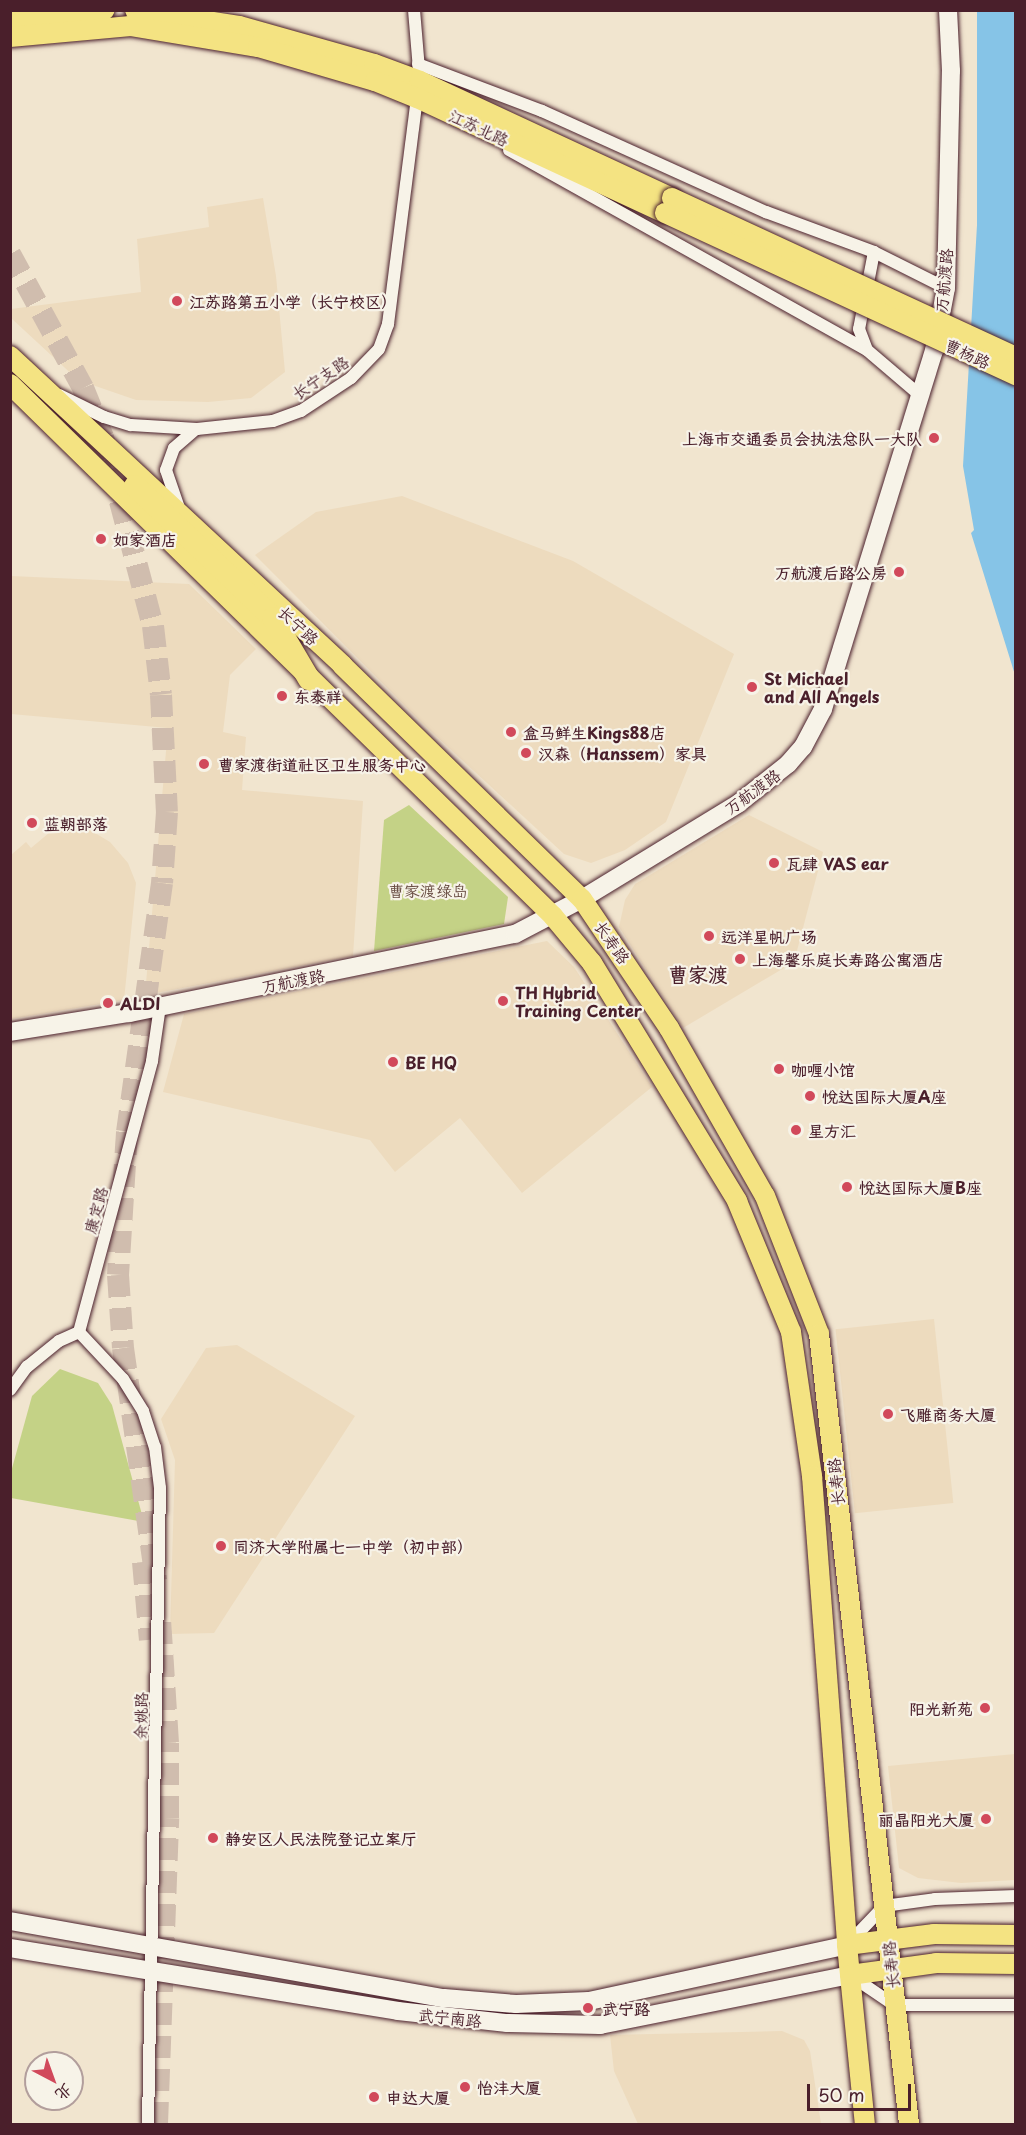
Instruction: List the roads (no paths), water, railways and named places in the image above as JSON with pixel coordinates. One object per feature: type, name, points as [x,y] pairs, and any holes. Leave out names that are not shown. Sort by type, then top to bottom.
[{"type":"highway","points":[[135,486],[273,618],[309,679]]},
{"type":"main road","points":[[10,20],[104,10]]},
{"type":"main road","name":"江苏北路","points":[[135,10],[239,26],[418,81],[669,205],[921,322]]},
{"type":"main road","name":"万航渡路","points":[[10,1032],[160,1006],[515,934],[582,899],[756,792],[803,747],[824,709],[922,397],[945,288],[951,70],[948,10]]},
{"type":"main road","name":"江苏北路","points":[[10,37],[130,26],[258,47],[375,81],[418,81]]},
{"type":"main road","name":"曹杨路","points":[[921,322],[1016,357]]},
{"type":"main road","name":"曹杨路","points":[[921,322],[1016,375]]},
{"type":"main road","name":"长宁路","points":[[10,356],[182,514],[582,899]]},
{"type":"main road","name":"长宁路","points":[[10,384],[553,916]]},
{"type":"main road","name":"长寿路","points":[[582,899],[669,1028],[765,1196],[819,1334],[909,2124]]},
{"type":"main road","name":"长寿路","points":[[553,916],[592,963],[737,1200],[791,1332],[812,1476],[847,1945],[865,2124]]},
{"type":"main road","name":"武宁南路","points":[[10,1921],[150,1944],[444,1998],[516,2004],[589,2001],[847,1945]]},
{"type":"main road","points":[[847,1945],[934,1934],[1016,1935]]},
{"type":"main road","name":"武宁南路","points":[[10,1948],[150,1973],[398,2011],[507,2023],[600,2025],[890,1967]]},
{"type":"main road","points":[[890,1967],[936,1963],[1016,1964]]},
{"type":"street","name":"长宁支路","points":[[39,384],[104,417],[131,425],[197,429],[273,421],[301,411],[351,378],[379,349],[388,324],[418,81],[414,10]]},
{"type":"street","points":[[418,81],[542,111],[766,212],[874,252],[945,288]]},
{"type":"street","points":[[467,126],[867,350],[922,397]]},
{"type":"street","points":[[867,350],[859,329],[874,252]]},
{"type":"street","points":[[182,514],[168,486],[166,470],[174,448],[197,429]]},
{"type":"street","name":"康定路","points":[[79,1332],[152,1061],[160,1006]]},
{"type":"street","points":[[10,1390],[27,1367],[59,1341],[79,1332]]},
{"type":"street","name":"余姚路","points":[[79,1332],[123,1379],[143,1411],[155,1447],[160,1488],[148,2124]]},
{"type":"street","points":[[847,1945],[884,1906],[935,1899],[1016,1896]]},
{"type":"street","points":[[850,1975],[894,2005],[1016,2005]]},
{"type":"water","points":[[977,11],[1015,11],[1015,675],[971,533],[974,530],[963,466],[977,225]]},
{"type":"tunnel","points":[[10,254],[83,388],[103,437],[153,626],[161,695],[167,812],[162,883],[127,1132],[118,1275],[123,1348],[156,1581]]},
{"type":"tunnel","points":[[10,369],[112,465]]},
{"type":"tunnel","points":[[143,1562],[150,1640]]},
{"type":"tunnel","points":[[157,2124],[168,1818],[168,1743],[160,1620]]},
{"type":"place","name":"江苏路第五小学（长宁校区）","points":[[177,301]]},
{"type":"place","name":"上海市交通委员会执法总队一大队","points":[[934,438]]},
{"type":"place","name":"如家酒店","points":[[101,539]]},
{"type":"place","name":"万航渡后路公房","points":[[899,572]]},
{"type":"place","name":"St Michael and All Angels","points":[[752,687]]},
{"type":"place","name":"东泰祥","points":[[282,696]]},
{"type":"place","name":"盒马鲜生Kings88店","points":[[511,732]]},
{"type":"place","name":"汉森（Hanssem）家具","points":[[526,753]]},
{"type":"place","name":"曹家渡街道社区卫生服务中心","points":[[204,764]]},
{"type":"place","name":"蓝朝部落","points":[[32,823]]},
{"type":"place","name":"瓦肆 VAS ear","points":[[774,863]]},
{"type":"place","name":"远洋星帆广场","points":[[709,936]]},
{"type":"place","name":"上海馨乐庭长寿路公寓酒店","points":[[740,959]]},
{"type":"place","name":"TH Hybrid Training Center","points":[[503,1001]]},
{"type":"place","name":"ALDI","points":[[108,1003]]},
{"type":"place","name":"BE HQ","points":[[393,1062]]},
{"type":"place","name":"咖喱小馆","points":[[779,1069]]},
{"type":"place","name":"悦达国际大厦A座","points":[[810,1096]]},
{"type":"place","name":"星方汇","points":[[796,1130]]},
{"type":"place","name":"悦达国际大厦B座","points":[[847,1187]]},
{"type":"place","name":"飞雕商务大厦","points":[[888,1414]]},
{"type":"place","name":"同济大学附属七一中学（初中部）","points":[[221,1546]]},
{"type":"place","name":"阳光新苑","points":[[985,1708]]},
{"type":"place","name":"丽晶阳光大厦","points":[[986,1819]]},
{"type":"place","name":"静安区人民法院登记立案厅","points":[[213,1838]]},
{"type":"place","name":"武宁路","points":[[588,2008]]},
{"type":"place","name":"怡沣大厦","points":[[465,2087]]},
{"type":"place","name":"申达大厦","points":[[374,2097]]},
{"type":"district","name":"曹家渡","points":[[698,974]]},
{"type":"park label","name":"曹家渡绿岛","points":[[428,890]]}]
